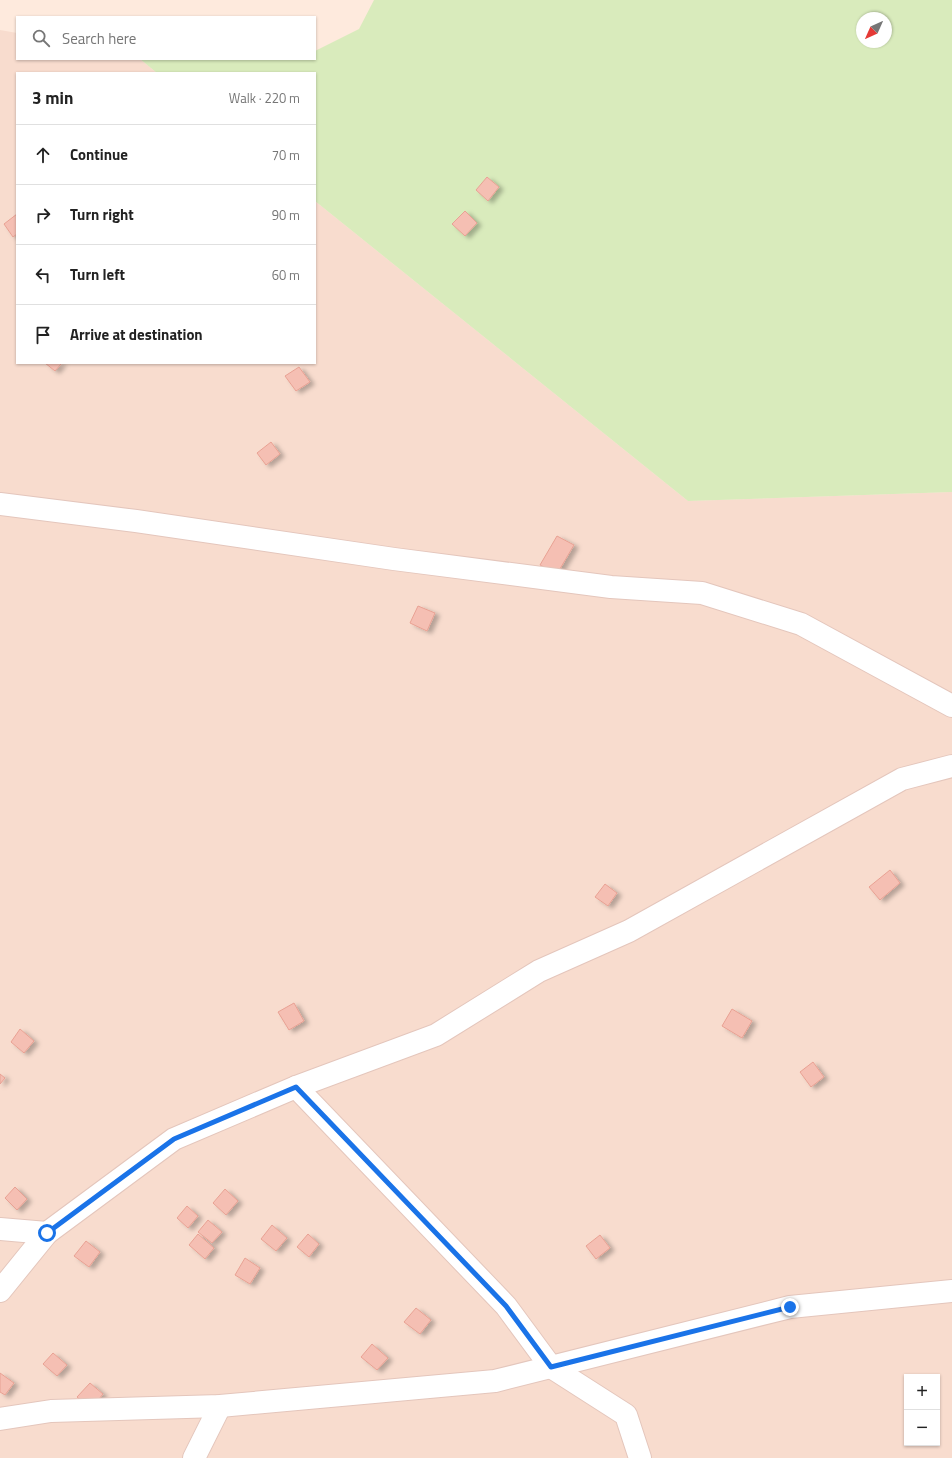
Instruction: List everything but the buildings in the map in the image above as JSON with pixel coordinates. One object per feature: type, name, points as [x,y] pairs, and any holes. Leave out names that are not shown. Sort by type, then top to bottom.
[{"type":"street","points":[[0,504],[136,521],[386,558],[611,587],[702,593],[801,624],[952,706]]},
{"type":"street","points":[[0,1291],[47,1233],[174,1139],[296,1087],[436,1035],[539,971],[629,930],[902,779],[952,766]]},
{"type":"street","points":[[296,1087],[506,1306],[551,1367],[626,1415],[640,1458]]},
{"type":"street","points":[[0,1229],[47,1233]]},
{"type":"street","points":[[0,1419],[51,1411],[220,1406],[495,1381],[790,1307],[952,1291]]},
{"type":"street","points":[[194,1458],[220,1406]]},
{"type":"shaded area","points":[[0,30],[16,33],[16,60],[141,60],[156,72],[16,72],[16,364],[316,364],[316,202],[688,501],[952,492],[952,1458],[0,1458]]},
{"type":"green space","points":[[374,0],[952,0],[952,492],[688,501],[316,202],[316,72],[156,72],[141,60],[316,60],[316,50],[359,29]]},
{"type":"route","points":[[47,1233],[174,1139],[296,1087],[506,1306],[551,1367],[790,1307]]}]
